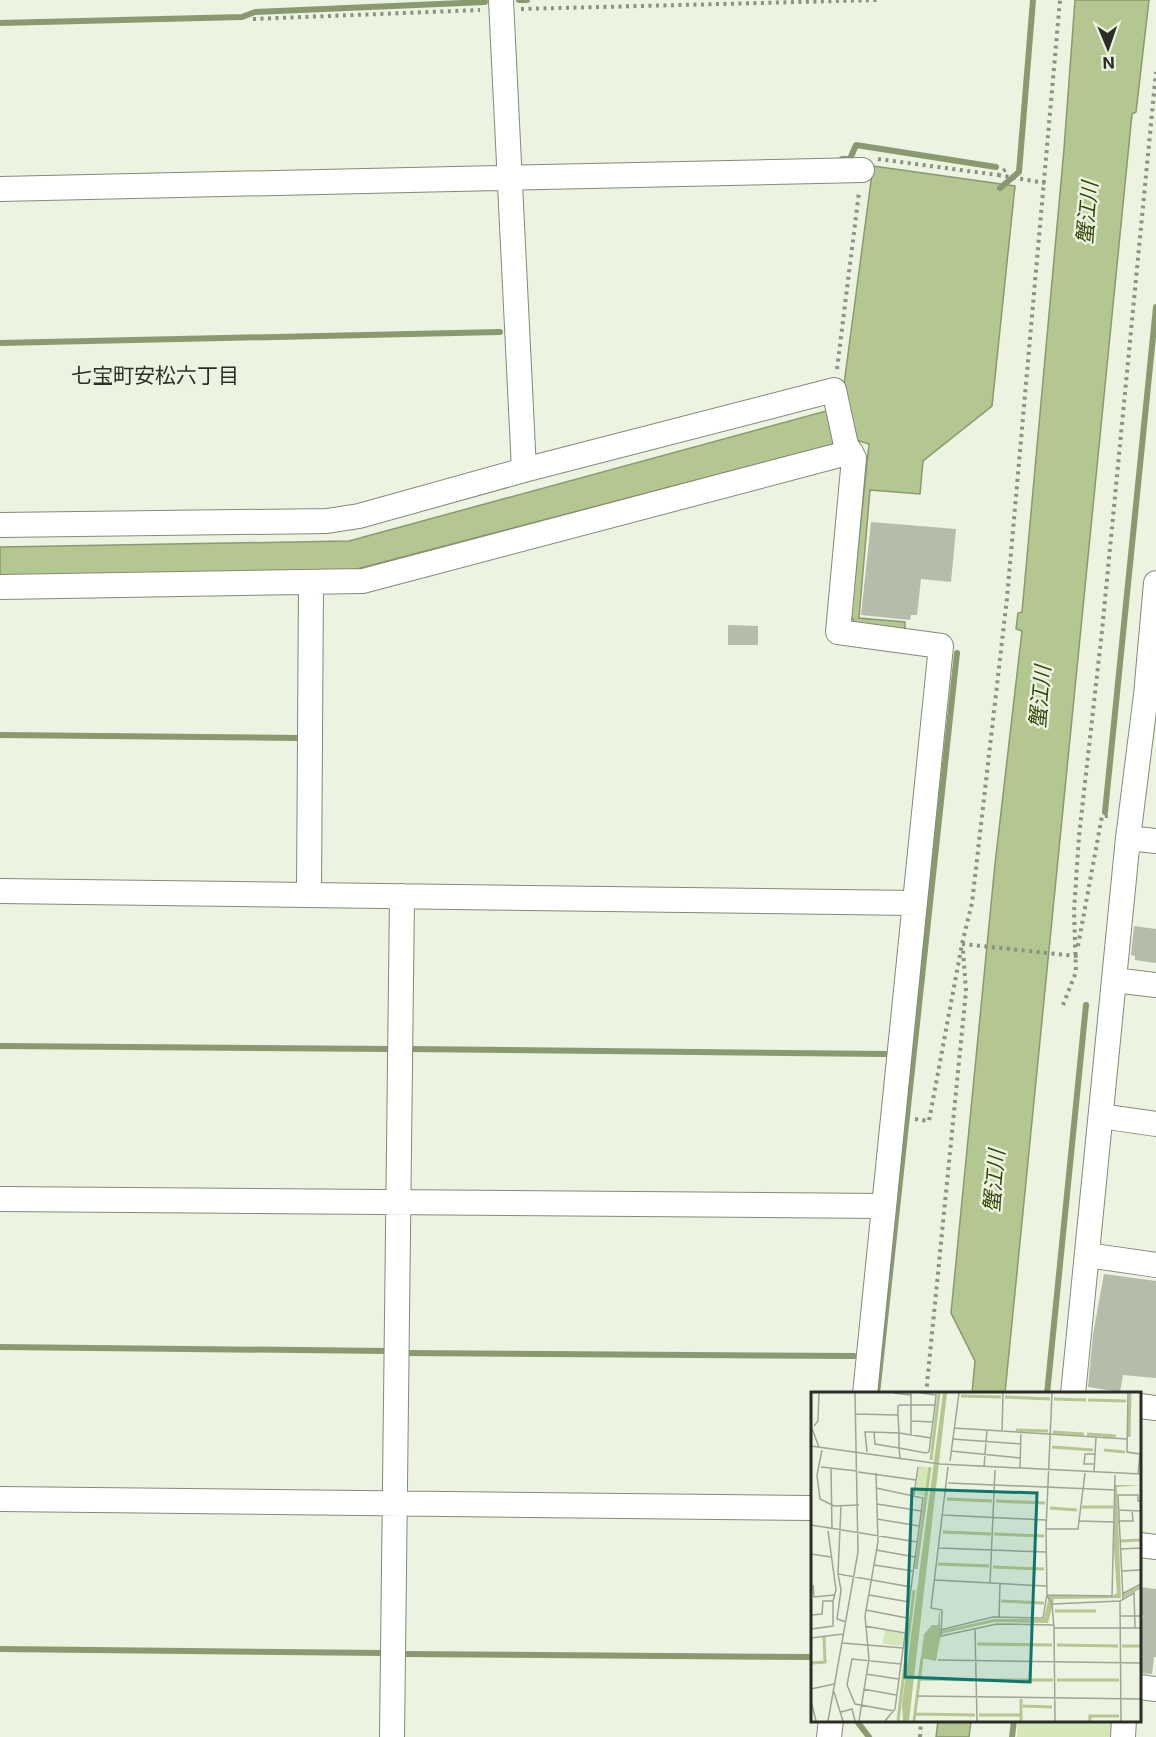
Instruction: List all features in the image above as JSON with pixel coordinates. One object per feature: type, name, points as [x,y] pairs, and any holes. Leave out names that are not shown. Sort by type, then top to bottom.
[{"type":"street","points":[[502,5],[524,470]]},
{"type":"street","points":[[0,189],[862,170]]},
{"type":"street","points":[[0,525],[327,521],[359,516],[524,470],[834,390],[848,448],[854,458],[838,632],[941,646],[865,1392]]},
{"type":"street","points":[[0,587],[363,581],[848,448]]},
{"type":"street","points":[[309,895],[311,582]]},
{"type":"street","points":[[1073,1392],[1130,826],[1151,696],[1156,583]]},
{"type":"street","points":[[1130,826],[1156,842]]},
{"type":"street","points":[[0,891],[915,903]]},
{"type":"street","points":[[392,1737],[402,896]]},
{"type":"street","points":[[1114,980],[1156,985]]},
{"type":"street","points":[[1101,1116],[1156,1124]]},
{"type":"street","points":[[0,1199],[884,1206]]},
{"type":"street","points":[[1087,1255],[1156,1265]]},
{"type":"street","points":[[1141,1406],[1156,1408]]},
{"type":"street","points":[[0,1498],[811,1508]]},
{"type":"street","points":[[1141,1545],[1156,1547]]},
{"type":"street","points":[[1141,1687],[1156,1689]]},
{"type":"street","points":[[829,1737],[831,1722]]},
{"type":"street","points":[[1123,1737],[1124,1722]]},
{"type":"path","points":[[253,19],[502,5],[878,0]]},
{"type":"path","points":[[919,1120],[929,1121],[962,944],[972,903],[1005,621],[1060,0]]},
{"type":"path","points":[[1063,1005],[1076,972],[1074,911],[1078,836],[1102,631],[1156,72]]},
{"type":"path","points":[[834,390],[864,157],[1045,183]]},
{"type":"path","points":[[1000,176],[1006,169]]},
{"type":"path","points":[[1076,956],[1102,816],[1130,826]]},
{"type":"path","points":[[962,944],[1076,956]]},
{"type":"path","points":[[926,1392],[966,992],[962,944]]},
{"type":"path","points":[[920,1737],[921,1722]]},
{"type":"shaded area","points":[[1018,1722],[1117,1722],[1115,1737],[1017,1737]]},
{"type":"water","name":"蟹江川","points":[[1075,0],[1149,0],[1136,112],[1132,114],[1005,1392],[972,1392],[975,1361],[951,1313],[995,864],[1022,631],[1016,629],[1018,613],[1022,612],[1064,149]]},
{"type":"water","points":[[873,166],[1015,186],[992,406],[923,461],[920,494],[870,490],[859,618],[905,622],[905,629],[855,623],[851,616],[869,444],[853,439],[353,570],[0,577],[0,547],[349,541],[841,407]]},
{"type":"water","points":[[938,1722],[971,1722],[969,1737],[936,1737]]},
{"type":"building","points":[[871,522],[956,529],[951,582],[921,579],[917,615],[911,615],[910,620],[861,615]]},
{"type":"building","points":[[728,625],[758,626],[758,645],[728,645]]},
{"type":"building","points":[[1134,926],[1156,929],[1156,963],[1135,960],[1135,956],[1131,955]]},
{"type":"building","points":[[1104,1274],[1156,1281],[1156,1378],[1123,1375],[1120,1392],[1088,1387],[1093,1334]]},
{"type":"building","points":[[1141,1587],[1156,1589],[1156,1657],[1154,1657],[1152,1674],[1141,1673],[1143,1615],[1141,1615]]},
{"type":"waterway","points":[[519,0],[527,0]]},
{"type":"waterway","points":[[1000,188],[1019,172],[1033,0]]},
{"type":"waterway","points":[[0,23],[242,17],[255,12],[485,2]]},
{"type":"waterway","points":[[842,159],[850,159],[856,145],[996,167]]},
{"type":"waterway","points":[[1105,812],[1156,307]]},
{"type":"waterway","points":[[0,343],[500,332]]},
{"type":"waterway","points":[[877,1392],[957,653]]},
{"type":"waterway","points":[[0,735],[301,738]]},
{"type":"waterway","points":[[1047,1392],[1086,1005]]},
{"type":"waterway","points":[[0,1046],[391,1049]]},
{"type":"waterway","points":[[407,1049],[885,1054]]},
{"type":"waterway","points":[[0,1347],[388,1351]]},
{"type":"waterway","points":[[405,1353],[854,1356]]},
{"type":"waterway","points":[[0,1649],[384,1653]]},
{"type":"waterway","points":[[401,1654],[811,1657]]},
{"type":"waterway","points":[[858,1722],[869,1737]]},
{"type":"waterway","points":[[1012,1737],[1014,1722]]},
{"type":"district","name":"七宝町安松六丁目","points":[[155,375]]}]
